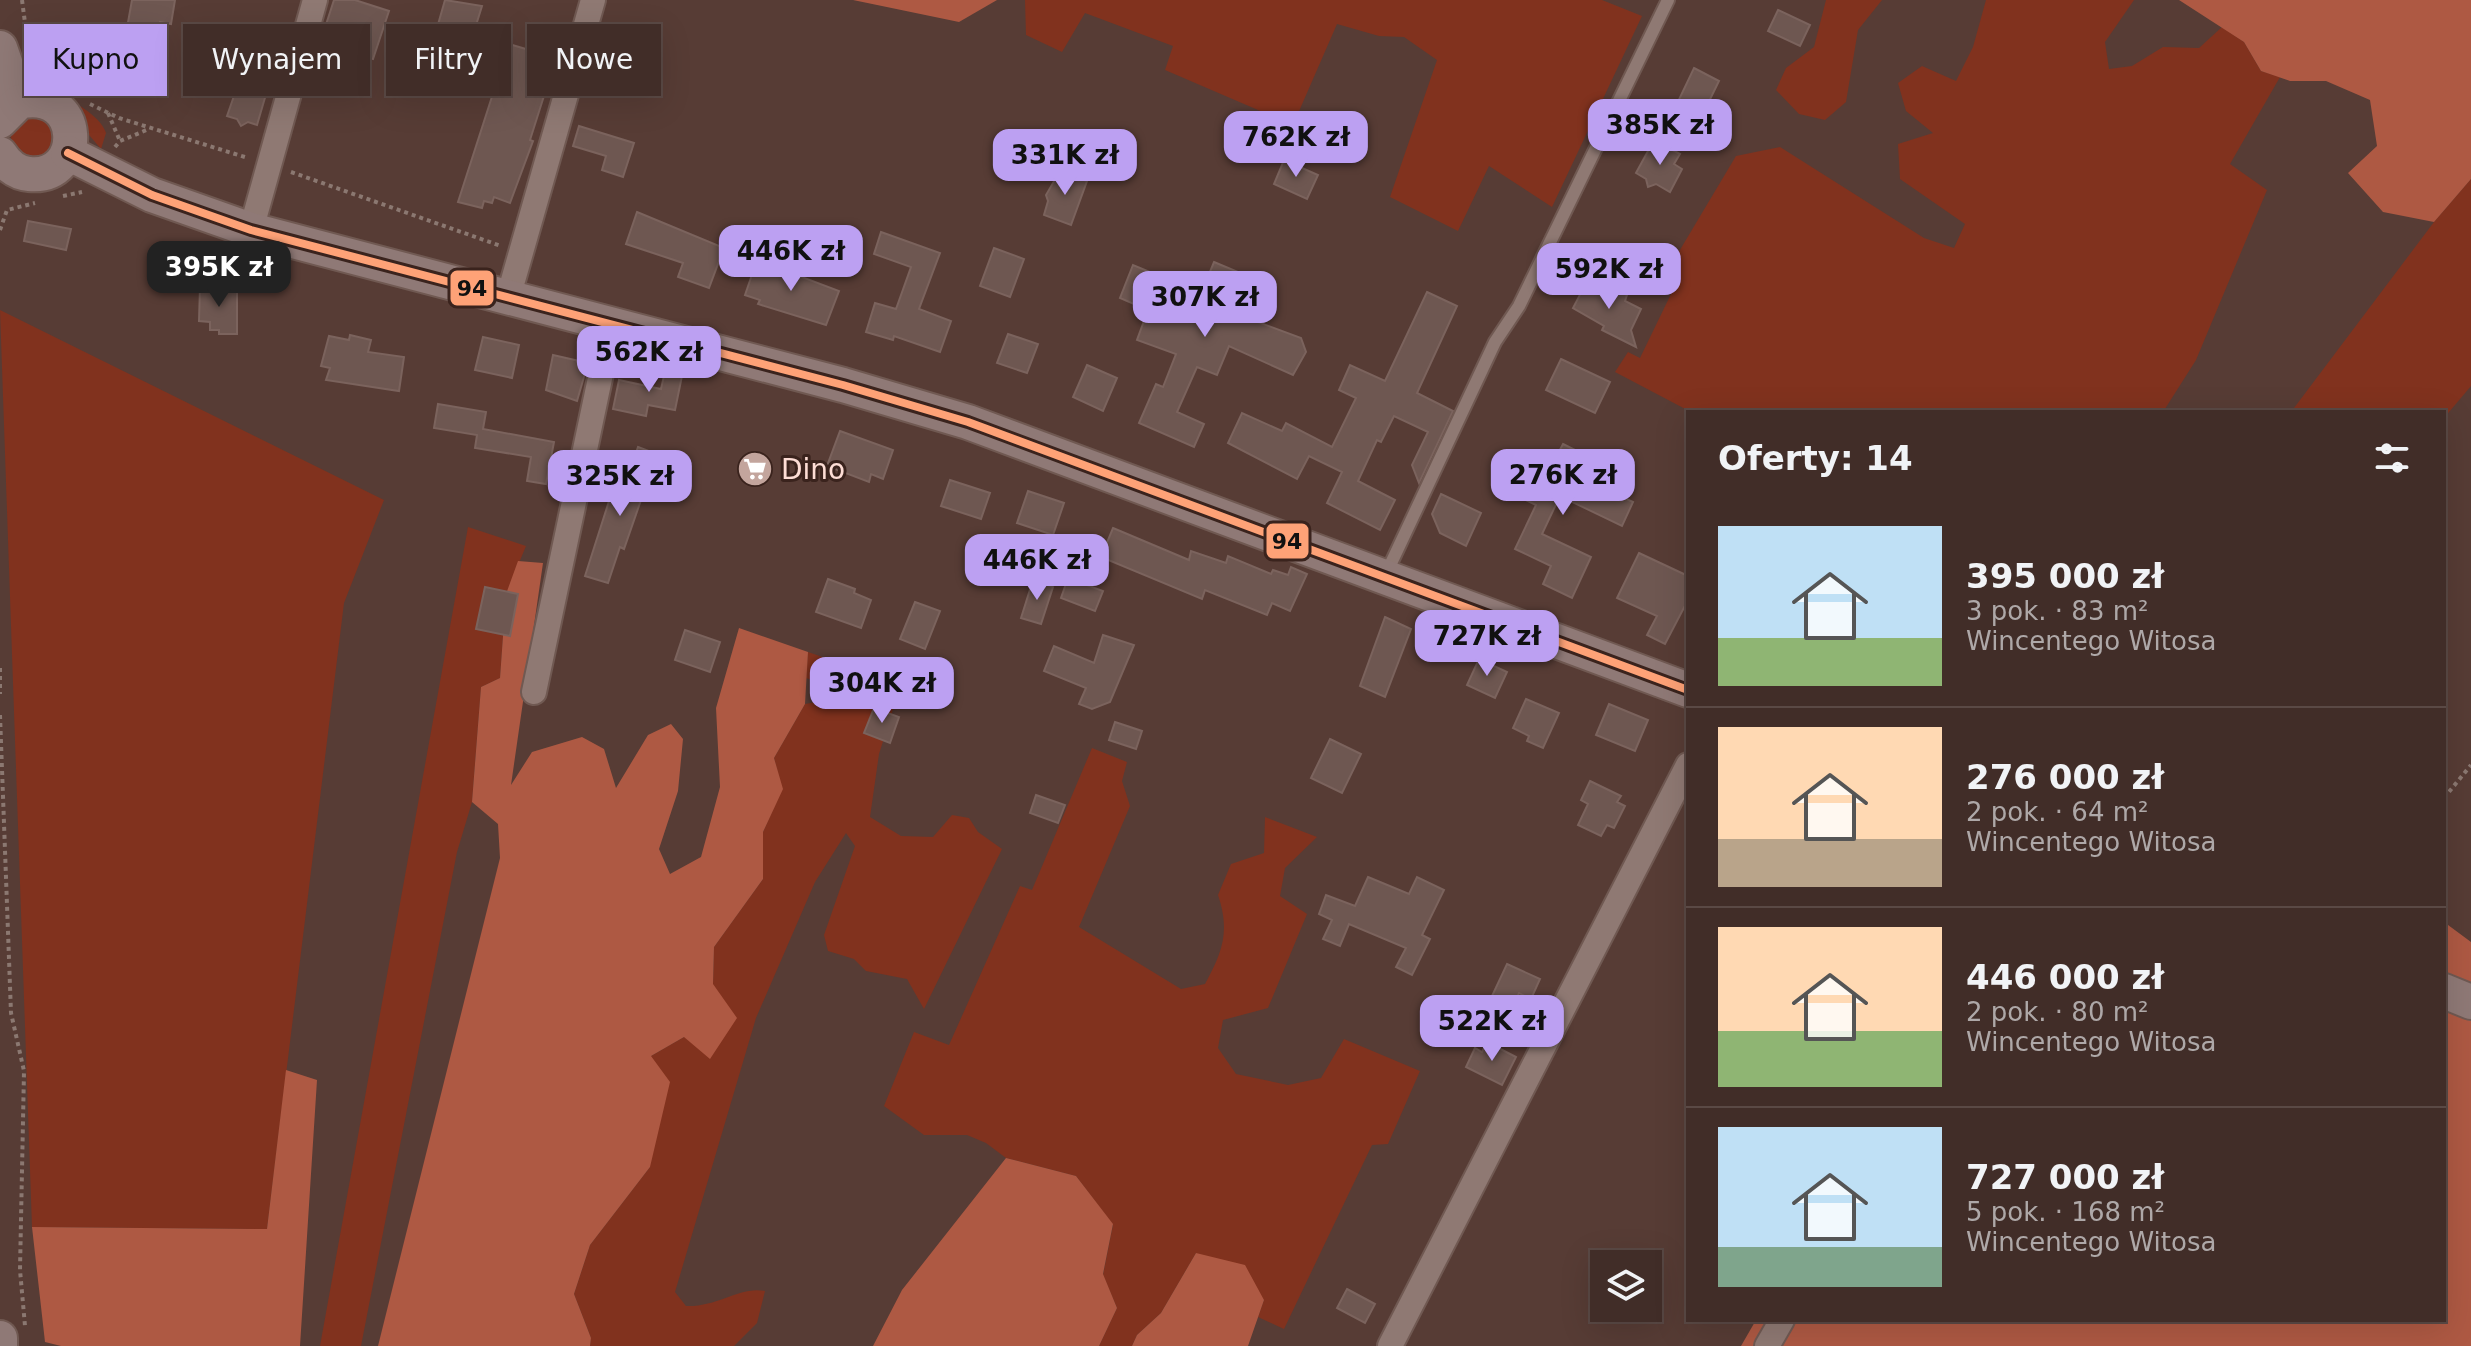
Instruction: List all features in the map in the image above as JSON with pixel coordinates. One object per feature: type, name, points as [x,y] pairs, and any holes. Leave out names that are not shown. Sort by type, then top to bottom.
[{"type":"main road","points":[[0,48],[10,111],[32,99],[56,107],[70,128],[68,153],[61,164],[38,174],[26,174],[2,162]]},
{"type":"main road","points":[[68,153],[152,195],[251,230],[843,385],[968,422],[1686,689]]},
{"type":"main road","points":[[2446,992],[2471,1002]]},
{"type":"main road","points":[[0,1346],[12,1328]]},
{"type":"street","points":[[251,230],[315,0]]},
{"type":"street","points":[[508,298],[593,0]]},
{"type":"street","points":[[534,692],[611,326]]},
{"type":"street","points":[[1390,1346],[1686,769]]},
{"type":"street","points":[[1767,1346],[1781,1322]]},
{"type":"lane","points":[[1385,577],[1495,342],[1519,306],[1668,0]]},
{"type":"path","points":[[22,0],[25,24]]},
{"type":"path","points":[[87,102],[108,112],[269,164],[519,252]]},
{"type":"path","points":[[108,112],[120,141]]},
{"type":"path","points":[[0,206],[7,210]]},
{"type":"path","points":[[0,668],[0,694]]},
{"type":"path","points":[[0,715],[11,1013],[24,1071],[20,1270],[12,1328]]},
{"type":"path","points":[[2446,796],[2471,765]]},
{"type":"shaded area","points":[[853,0],[997,0],[959,22]]},
{"type":"shaded area","points":[[1025,0],[1602,0],[1642,16],[1552,207],[1489,166],[1458,231],[1390,197],[1437,60],[1404,37],[1379,36],[1337,24],[1293,125],[1165,70],[1173,46],[1085,13],[1062,52],[1026,35]]},
{"type":"shaded area","points":[[1826,0],[1882,0],[1858,30],[1846,102],[1825,120],[1799,114],[1776,90],[1786,68],[1814,47]]},
{"type":"shaded area","points":[[1986,0],[2134,0],[2105,42],[2109,69],[2132,66],[2163,47],[2199,48],[2222,27],[2244,42],[2261,71],[2280,77],[2230,164],[2267,190],[2196,360],[2164,410],[1687,410],[1615,372],[1628,352],[1640,358],[1671,294],[1665,275],[1736,156],[1780,147],[1924,238],[1954,248],[1965,224],[1900,179],[1898,144],[1933,133],[1906,111],[1898,83],[1922,66],[1956,81],[1973,47]]},
{"type":"shaded area","points":[[2179,0],[2471,0],[2471,179],[2434,222],[2383,212],[2348,173],[2377,146],[2370,100],[2326,81],[2290,81],[2261,71],[2244,42]]},
{"type":"shaded area","points":[[56,96],[64,96],[98,120],[106,133],[101,149]]},
{"type":"shaded area","points":[[33,115],[48,122],[55,137],[48,152],[33,159],[18,152],[11,137],[18,122]]},
{"type":"shaded area","points":[[2471,179],[2471,386],[2446,416],[2446,410],[2293,410],[2434,222]]},
{"type":"shaded area","points":[[0,310],[384,500],[344,603],[267,1229],[32,1227]]},
{"type":"shaded area","points":[[468,527],[526,546],[506,594],[500,678],[481,687],[472,802],[457,852],[361,1346],[320,1346]]},
{"type":"shaded area","points":[[518,561],[543,563],[511,785],[532,752],[582,737],[604,749],[616,788],[648,735],[671,724],[683,739],[678,791],[659,849],[670,874],[701,857],[720,787],[716,708],[739,628],[808,652],[805,704],[774,758],[783,789],[763,832],[763,879],[714,947],[713,984],[737,1018],[710,1059],[684,1037],[651,1056],[670,1082],[650,1167],[590,1245],[574,1294],[591,1338],[590,1346],[378,1346],[500,858],[498,824],[472,802],[481,687],[500,678],[506,594]]},
{"type":"shaded area","points":[[808,652],[901,684],[879,754],[870,817],[901,836],[933,837],[952,815],[969,818],[978,832],[1002,849],[924,1009],[907,979],[866,971],[854,959],[828,951],[824,935],[855,846],[846,833],[815,882],[756,1018],[675,1292],[686,1306],[709,1303],[746,1291],[765,1291],[757,1323],[734,1346],[590,1346],[591,1338],[574,1294],[590,1245],[650,1167],[651,1056],[684,1037],[713,984],[714,947],[763,879],[763,832],[782,789],[774,758],[805,704],[827,700],[830,686],[806,678]]},
{"type":"shaded area","points":[[1092,748],[1127,762],[1122,781],[1130,806],[1079,927],[1181,989],[1205,984],[1223,941],[1224,919],[1218,895],[1231,864],[1264,853],[1265,817],[1317,837],[1285,868],[1280,896],[1307,914],[1268,1008],[1223,1020],[1218,1048],[1236,1074],[1288,1085],[1321,1078],[1344,1039],[1420,1071],[1388,1144],[1372,1145],[1284,1329],[1258,1317],[1264,1300],[1196,1253],[1161,1313],[1137,1335],[1132,1346],[1099,1346],[1117,1308],[1103,1275],[1113,1225],[1076,1176],[1006,1158],[986,1143],[967,1135],[924,1135],[884,1106],[914,1032],[949,1045],[1020,886],[1032,890]]},
{"type":"shaded area","points":[[2446,923],[2471,942],[2471,1346],[1741,1346],[1755,1322],[2446,1322]]},
{"type":"shaded area","points":[[286,1070],[317,1080],[300,1346],[61,1346],[45,1342],[32,1227],[267,1229]]},
{"type":"shaded area","points":[[1006,1158],[1076,1176],[1113,1224],[1103,1274],[1117,1308],[1099,1346],[873,1346],[902,1290]]},
{"type":"shaded area","points":[[1196,1253],[1245,1265],[1264,1300],[1248,1346],[1132,1346],[1137,1335],[1161,1313]]},
{"type":"building","points":[[132,0],[175,0],[171,24],[128,24]]},
{"type":"building","points":[[334,0],[355,0],[389,11],[373,59],[370,58],[370,24],[326,24]]},
{"type":"building","points":[[445,0],[482,6],[476,24],[438,24]]},
{"type":"building","points":[[1778,10],[1810,25],[1800,46],[1768,31]]},
{"type":"building","points":[[511,45],[527,49],[527,96],[544,96],[530,140],[533,141],[510,203],[494,197],[492,203],[484,201],[482,208],[458,202],[492,96],[511,96]]},
{"type":"building","points":[[1694,68],[1719,81],[1699,122],[1674,110]]},
{"type":"building","points":[[234,96],[265,96],[257,125],[248,122],[241,126],[237,119],[227,116]]},
{"type":"building","points":[[579,126],[634,143],[623,177],[602,170],[606,156],[573,146]]},
{"type":"building","points":[[1654,140],[1680,154],[1674,164],[1682,169],[1670,192],[1656,184],[1648,187],[1646,179],[1636,173]]},
{"type":"building","points":[[1284,160],[1318,175],[1307,199],[1274,184]]},
{"type":"building","points":[[1060,171],[1068,174],[1075,171],[1078,178],[1087,181],[1071,225],[1044,215],[1048,201],[1046,195]]},
{"type":"building","points":[[637,212],[724,248],[709,288],[678,277],[683,263],[626,244]]},
{"type":"building","points":[[28,221],[71,229],[66,250],[24,241]]},
{"type":"building","points":[[881,232],[940,253],[919,309],[951,321],[940,352],[894,336],[893,340],[866,332],[875,303],[896,309],[911,267],[874,254]]},
{"type":"building","points":[[994,248],[1024,259],[1010,297],[980,286]]},
{"type":"building","points":[[757,260],[839,291],[826,325],[758,304],[760,300],[745,295]]},
{"type":"building","points":[[1214,262],[1269,285],[1255,321],[1301,338],[1306,352],[1293,375],[1229,346],[1217,375],[1197,367],[1177,412],[1204,424],[1194,447],[1139,423],[1156,384],[1163,387],[1176,354],[1137,340],[1148,310],[1120,298],[1133,265],[1167,279],[1155,308],[1190,320]]},
{"type":"building","points":[[1585,285],[1601,293],[1605,285],[1627,295],[1625,301],[1641,309],[1631,330],[1636,347],[1602,330],[1604,326],[1573,308]]},
{"type":"building","points":[[200,287],[237,288],[237,334],[219,334],[219,330],[210,330],[210,322],[199,321]]},
{"type":"building","points":[[1427,292],[1457,306],[1417,393],[1453,411],[1419,483],[1412,465],[1428,432],[1394,416],[1381,442],[1377,440],[1358,481],[1395,500],[1380,530],[1327,503],[1342,472],[1309,456],[1297,479],[1228,443],[1242,413],[1282,431],[1286,423],[1332,447],[1356,398],[1339,390],[1350,365],[1385,381]]},
{"type":"building","points":[[1008,334],[1038,344],[1027,373],[997,363]]},
{"type":"building","points":[[350,335],[371,340],[368,352],[404,357],[399,391],[326,380],[330,368],[321,366],[329,336],[349,340]]},
{"type":"building","points":[[483,337],[519,345],[512,378],[475,370]]},
{"type":"building","points":[[553,355],[588,363],[577,401],[546,390]]},
{"type":"building","points":[[1561,359],[1610,382],[1595,413],[1546,390]]},
{"type":"building","points":[[1087,365],[1117,378],[1103,411],[1073,397]]},
{"type":"building","points":[[666,367],[683,371],[675,410],[648,405],[646,416],[613,409],[619,380],[661,389]]},
{"type":"building","points":[[438,404],[486,412],[483,429],[554,442],[546,484],[527,481],[531,457],[475,448],[477,435],[434,428]]},
{"type":"building","points":[[840,431],[893,450],[883,479],[871,474],[869,482],[827,466]]},
{"type":"building","points":[[1563,444],[1585,455],[1575,475],[1633,502],[1622,526],[1560,496],[1542,534],[1591,557],[1572,598],[1543,584],[1551,566],[1515,549],[1536,505],[1503,489],[1510,473],[1540,487]]},
{"type":"building","points":[[638,447],[657,454],[624,549],[620,547],[608,583],[585,576],[610,498],[619,501]]},
{"type":"building","points":[[950,480],[990,493],[981,519],[941,506]]},
{"type":"building","points":[[1028,491],[1064,503],[1053,535],[1017,523]]},
{"type":"building","points":[[1441,494],[1481,513],[1466,546],[1440,533],[1432,514]]},
{"type":"building","points":[[1113,528],[1189,560],[1191,551],[1226,563],[1228,556],[1271,574],[1273,570],[1288,575],[1291,567],[1307,574],[1290,611],[1272,603],[1267,615],[1205,590],[1202,599],[1101,557]]},
{"type":"building","points":[[1639,553],[1686,575],[1686,604],[1665,644],[1647,635],[1657,616],[1617,598]]},
{"type":"building","points":[[1068,578],[1103,591],[1095,611],[1061,598]]},
{"type":"building","points":[[828,579],[855,589],[854,593],[871,600],[861,628],[816,612]]},
{"type":"building","points":[[1033,580],[1053,587],[1041,624],[1021,618]]},
{"type":"building","points":[[485,587],[518,594],[510,636],[476,629]]},
{"type":"building","points":[[915,602],[940,611],[925,649],[900,639]]},
{"type":"building","points":[[1385,617],[1411,629],[1385,697],[1360,686]]},
{"type":"building","points":[[685,630],[720,642],[710,672],[675,660]]},
{"type":"building","points":[[1103,635],[1134,645],[1110,702],[1092,709],[1079,704],[1086,688],[1044,671],[1054,646],[1094,663]]},
{"type":"building","points":[[1479,659],[1507,672],[1495,698],[1467,685]]},
{"type":"building","points":[[1526,699],[1559,713],[1543,748],[1527,741],[1529,736],[1513,728]]},
{"type":"building","points":[[1609,704],[1648,720],[1635,751],[1596,735]]},
{"type":"building","points":[[874,708],[899,717],[890,743],[864,733]]},
{"type":"building","points":[[1115,722],[1142,731],[1136,749],[1109,740]]},
{"type":"building","points":[[1330,739],[1361,754],[1342,793],[1311,778]]},
{"type":"building","points":[[1590,781],[1621,796],[1617,802],[1625,806],[1614,828],[1607,825],[1601,836],[1578,825],[1588,804],[1581,800]]},
{"type":"building","points":[[1036,795],[1065,805],[1058,823],[1030,813]]},
{"type":"building","points":[[1368,877],[1409,894],[1417,877],[1444,890],[1422,935],[1430,939],[1412,975],[1396,967],[1406,948],[1349,924],[1340,946],[1323,939],[1332,920],[1319,914],[1326,895],[1355,906]]},
{"type":"building","points":[[1507,964],[1540,979],[1531,999],[1519,993],[1513,1006],[1492,996]]},
{"type":"building","points":[[1487,1042],[1516,1057],[1502,1085],[1466,1067],[1475,1048],[1482,1052]]},
{"type":"building","points":[[1347,1289],[1375,1304],[1365,1323],[1337,1308]]},
{"type":"transit line","name":"94","points":[[68,153],[152,195],[251,230],[843,385],[968,422],[1686,689]]},
{"type":"place","name":"Dino","points":[[755,469]]}]
